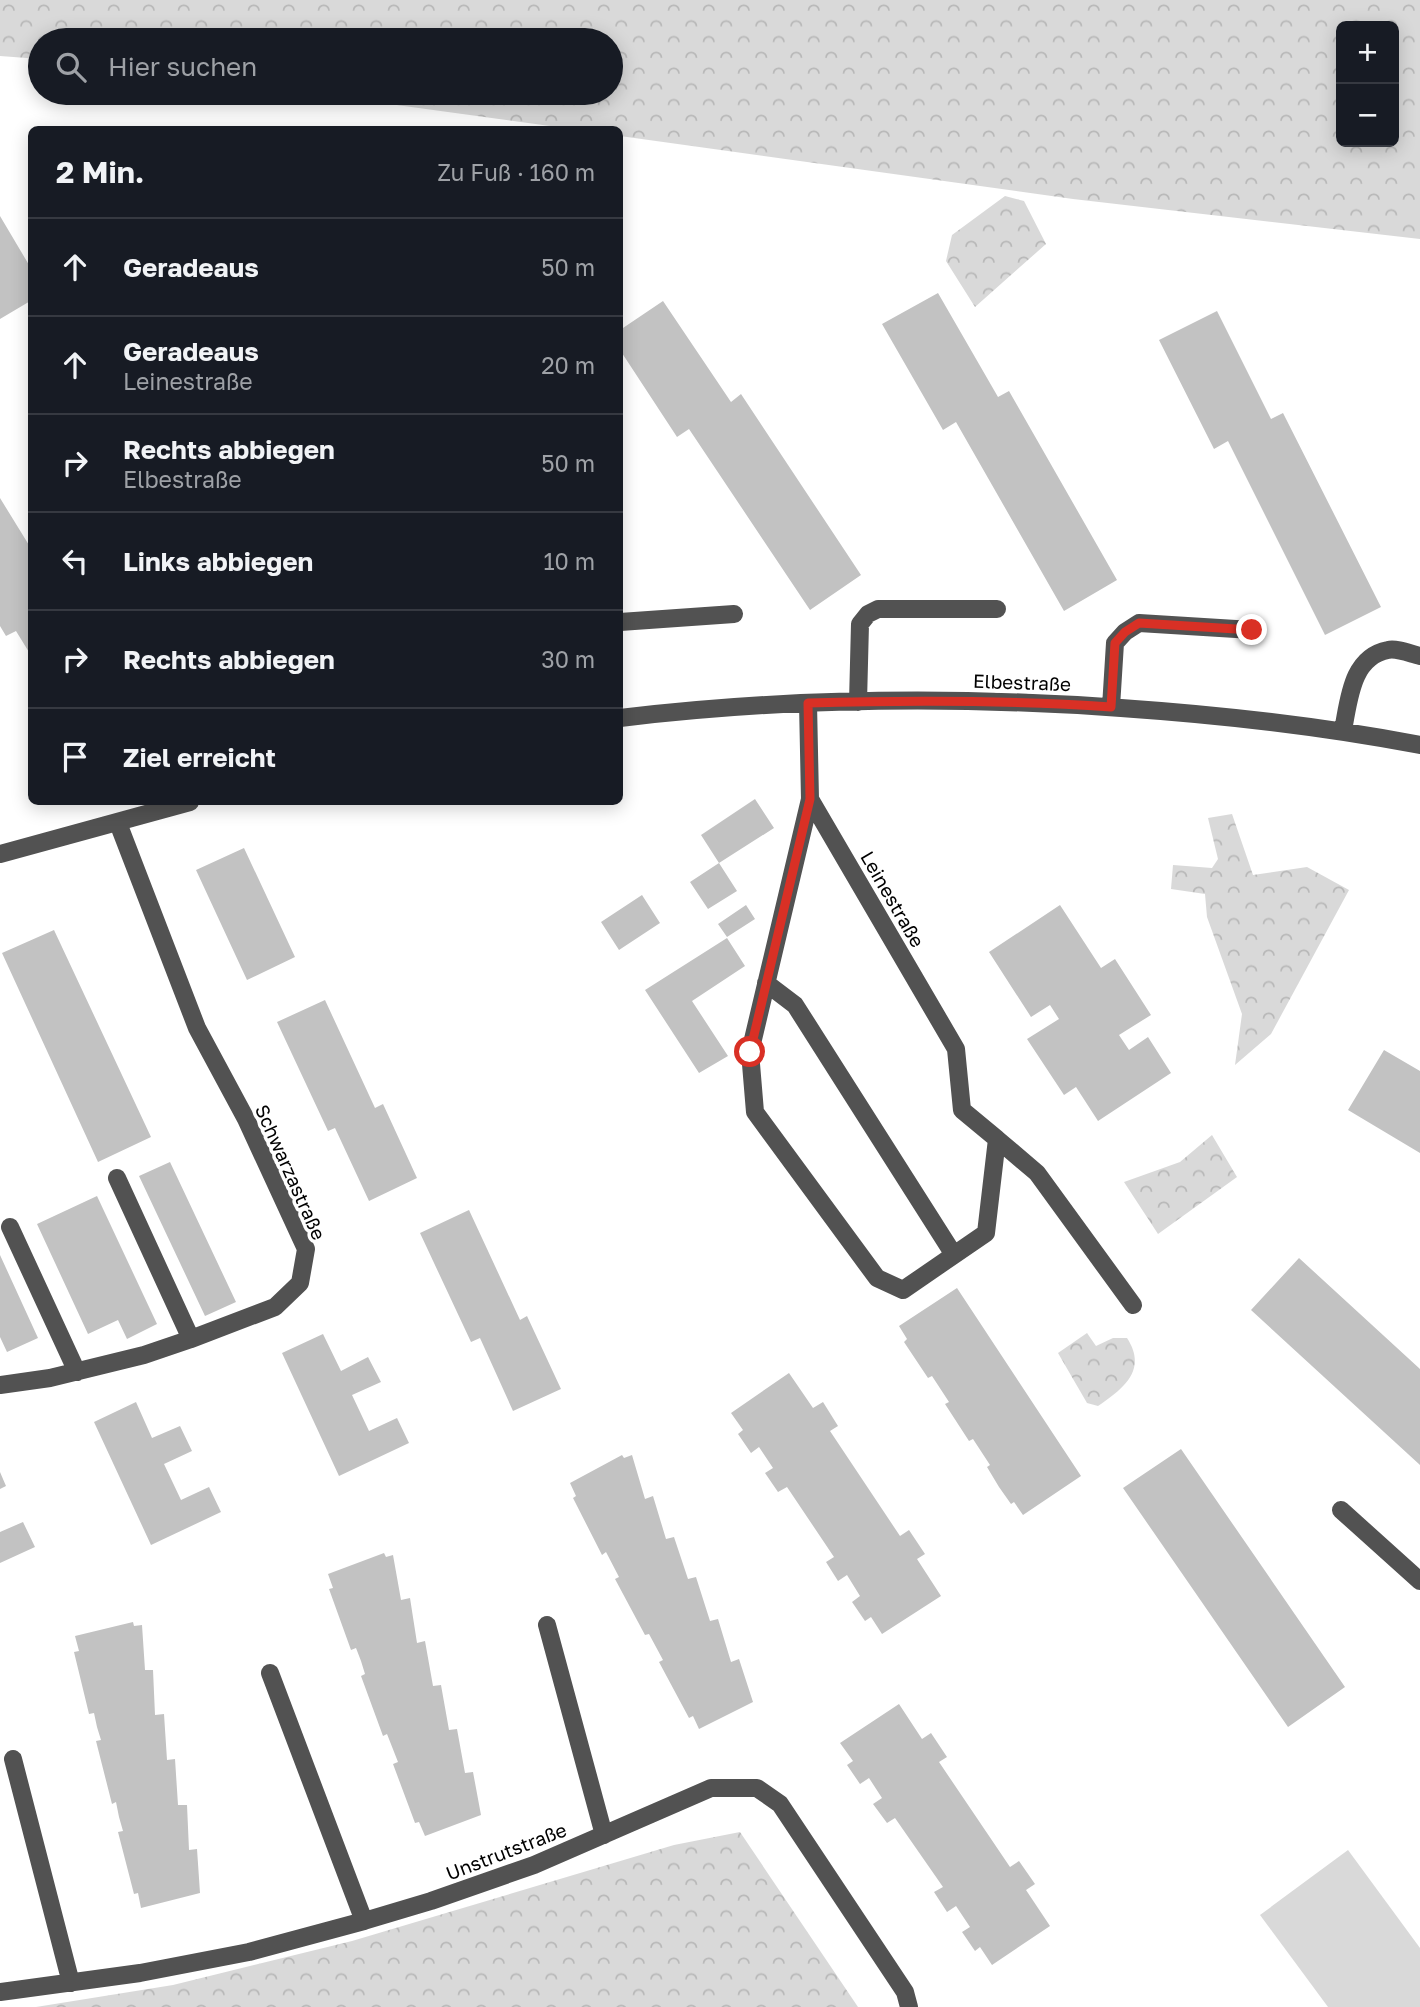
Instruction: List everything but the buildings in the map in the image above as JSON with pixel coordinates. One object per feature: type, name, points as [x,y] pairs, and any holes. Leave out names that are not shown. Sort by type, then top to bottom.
[{"type":"street","points":[[858,702],[860,625],[868,614],[878,609],[997,609]]},
{"type":"street","points":[[623,622],[734,614]]},
{"type":"street","points":[[1111,707],[1115,643],[1139,623],[1252,630]]},
{"type":"street","points":[[1343,730],[1354,680],[1367,659],[1389,649],[1420,656]]},
{"type":"street","name":"Elbestraße","points":[[623,718],[779,703],[924,700],[1024,702],[1273,721],[1343,730],[1420,746]]},
{"type":"street","name":"Leinestraße","points":[[808,703],[810,799],[956,1049],[962,1110],[997,1139]]},
{"type":"street","points":[[810,799],[750,1052],[755,1111],[877,1278],[903,1290],[986,1233],[997,1139]]},
{"type":"street","points":[[0,854],[180,805]]},
{"type":"street","name":"Schwarzastraße","points":[[0,1385],[50,1378],[144,1355],[275,1307],[300,1283],[306,1249],[246,1119],[197,1028],[118,823]]},
{"type":"street","points":[[766,983],[795,1005],[954,1255]]},
{"type":"street","points":[[997,1139],[1037,1173],[1133,1305]]},
{"type":"street","points":[[117,1178],[191,1339]]},
{"type":"street","points":[[10,1227],[77,1372]]},
{"type":"street","points":[[1341,1510],[1420,1581]]},
{"type":"street","points":[[547,1625],[604,1835]]},
{"type":"street","points":[[270,1673],[364,1922]]},
{"type":"street","points":[[13,1759],[71,1983]]},
{"type":"street","name":"Unstrutstraße","points":[[0,1992],[140,1973],[249,1952],[364,1922],[534,1865],[712,1788],[757,1788],[780,1804],[905,1992],[909,2007]]},
{"type":"green space","points":[[0,0],[1420,0],[1420,239],[1073,199],[623,136],[623,126],[550,126],[397,105],[623,105],[623,28],[28,28],[28,58],[0,56]]},
{"type":"green space","points":[[1005,196],[1024,201],[1046,244],[975,307],[946,261],[952,235]]},
{"type":"green space","points":[[1232,814],[1253,875],[1307,867],[1349,890],[1271,1034],[1235,1065],[1242,1014],[1207,917],[1205,894],[1171,889],[1173,865],[1212,868],[1218,859],[1208,818]]},
{"type":"green space","points":[[1212,1135],[1237,1177],[1158,1234],[1124,1182],[1180,1162]]},
{"type":"green space","points":[[1087,1333],[1096,1346],[1113,1338],[1127,1338],[1135,1360],[1130,1378],[1098,1406],[1087,1403],[1058,1353]]},
{"type":"green space","points":[[740,1832],[858,2007],[36,2007],[173,1985],[352,1941],[674,1845]]},
{"type":"green space","points":[[1348,1850],[1420,1948],[1420,2007],[1328,2007],[1260,1915]]},
{"type":"route","points":[[750,1052],[810,799],[808,703],[924,700],[1037,702],[1111,707],[1115,643],[1139,623],[1252,630]]}]
